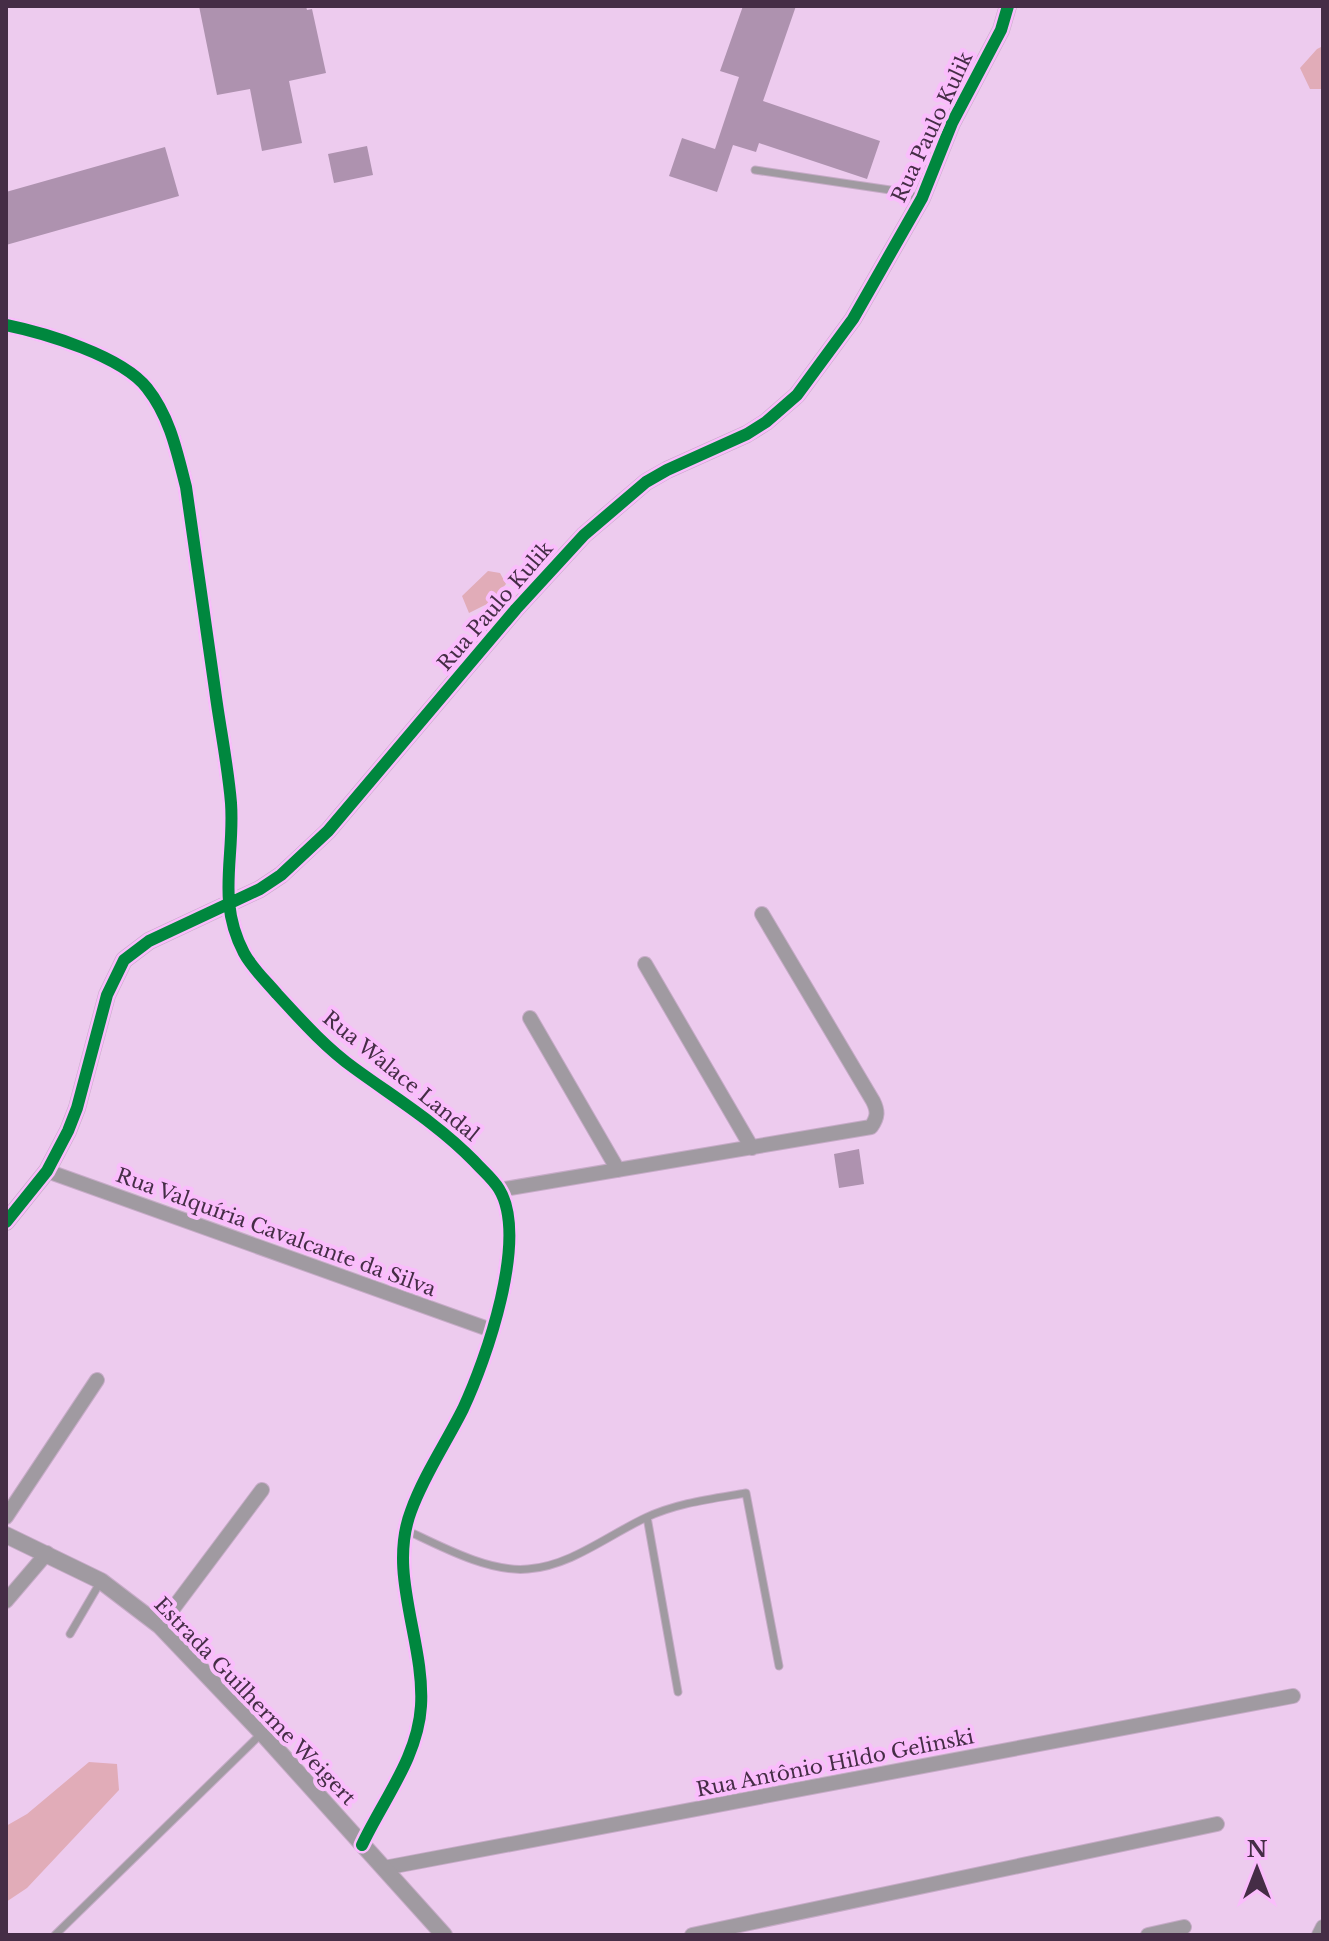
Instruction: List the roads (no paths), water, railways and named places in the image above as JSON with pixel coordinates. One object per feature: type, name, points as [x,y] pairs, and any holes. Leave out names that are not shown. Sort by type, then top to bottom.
[{"type":"street","name":"Rua Paulo Kulik","points":[[6,1222],[47,1171],[63,1142],[77,1108],[107,995],[124,960],[149,941],[227,905],[281,875],[328,831],[516,609],[584,535],[646,482],[747,434],[797,395],[853,319],[922,198],[946,136],[1001,30],[1008,6]]},
{"type":"street","name":"Rua Walace Landal","points":[[6,325],[65,341],[133,374],[162,411],[175,442],[186,487],[231,802],[227,905],[244,954],[303,1022],[351,1066],[434,1124],[466,1153],[499,1190],[511,1224],[511,1246],[491,1330],[463,1407],[419,1493],[405,1529],[403,1564],[420,1665],[421,1709],[413,1749],[362,1845]]},
{"type":"street","points":[[499,1190],[871,1127],[877,1119],[873,1101],[762,914]]},
{"type":"street","points":[[645,964],[752,1148]]},
{"type":"street","points":[[530,1018],[618,1170]]},
{"type":"street","name":"Rua Valquíria Cavalcante da Silva","points":[[47,1171],[491,1330]]},
{"type":"street","points":[[6,1517],[97,1380]]},
{"type":"street","points":[[160,1626],[262,1490]]},
{"type":"street","name":"Estrada Guilherme Weigert","points":[[6,1535],[101,1581],[160,1626],[262,1733],[444,1935]]},
{"type":"street","points":[[6,1601],[47,1553]]},
{"type":"street","name":"Rua Antônio Hildo Gelinski","points":[[384,1868],[1293,1696]]},
{"type":"street","points":[[692,1935],[1217,1824]]},
{"type":"street","points":[[1148,1935],[1184,1927]]},
{"type":"street","points":[[1319,1935],[1323,1927]]},
{"type":"lane","points":[[755,170],[897,191],[922,198]]},
{"type":"lane","points":[[405,1529],[488,1564],[526,1570],[560,1563],[647,1517],[678,1505],[746,1493],[779,1666]]},
{"type":"lane","points":[[647,1517],[678,1692]]},
{"type":"lane","points":[[70,1634],[101,1581]]},
{"type":"lane","points":[[55,1935],[262,1733]]}]
